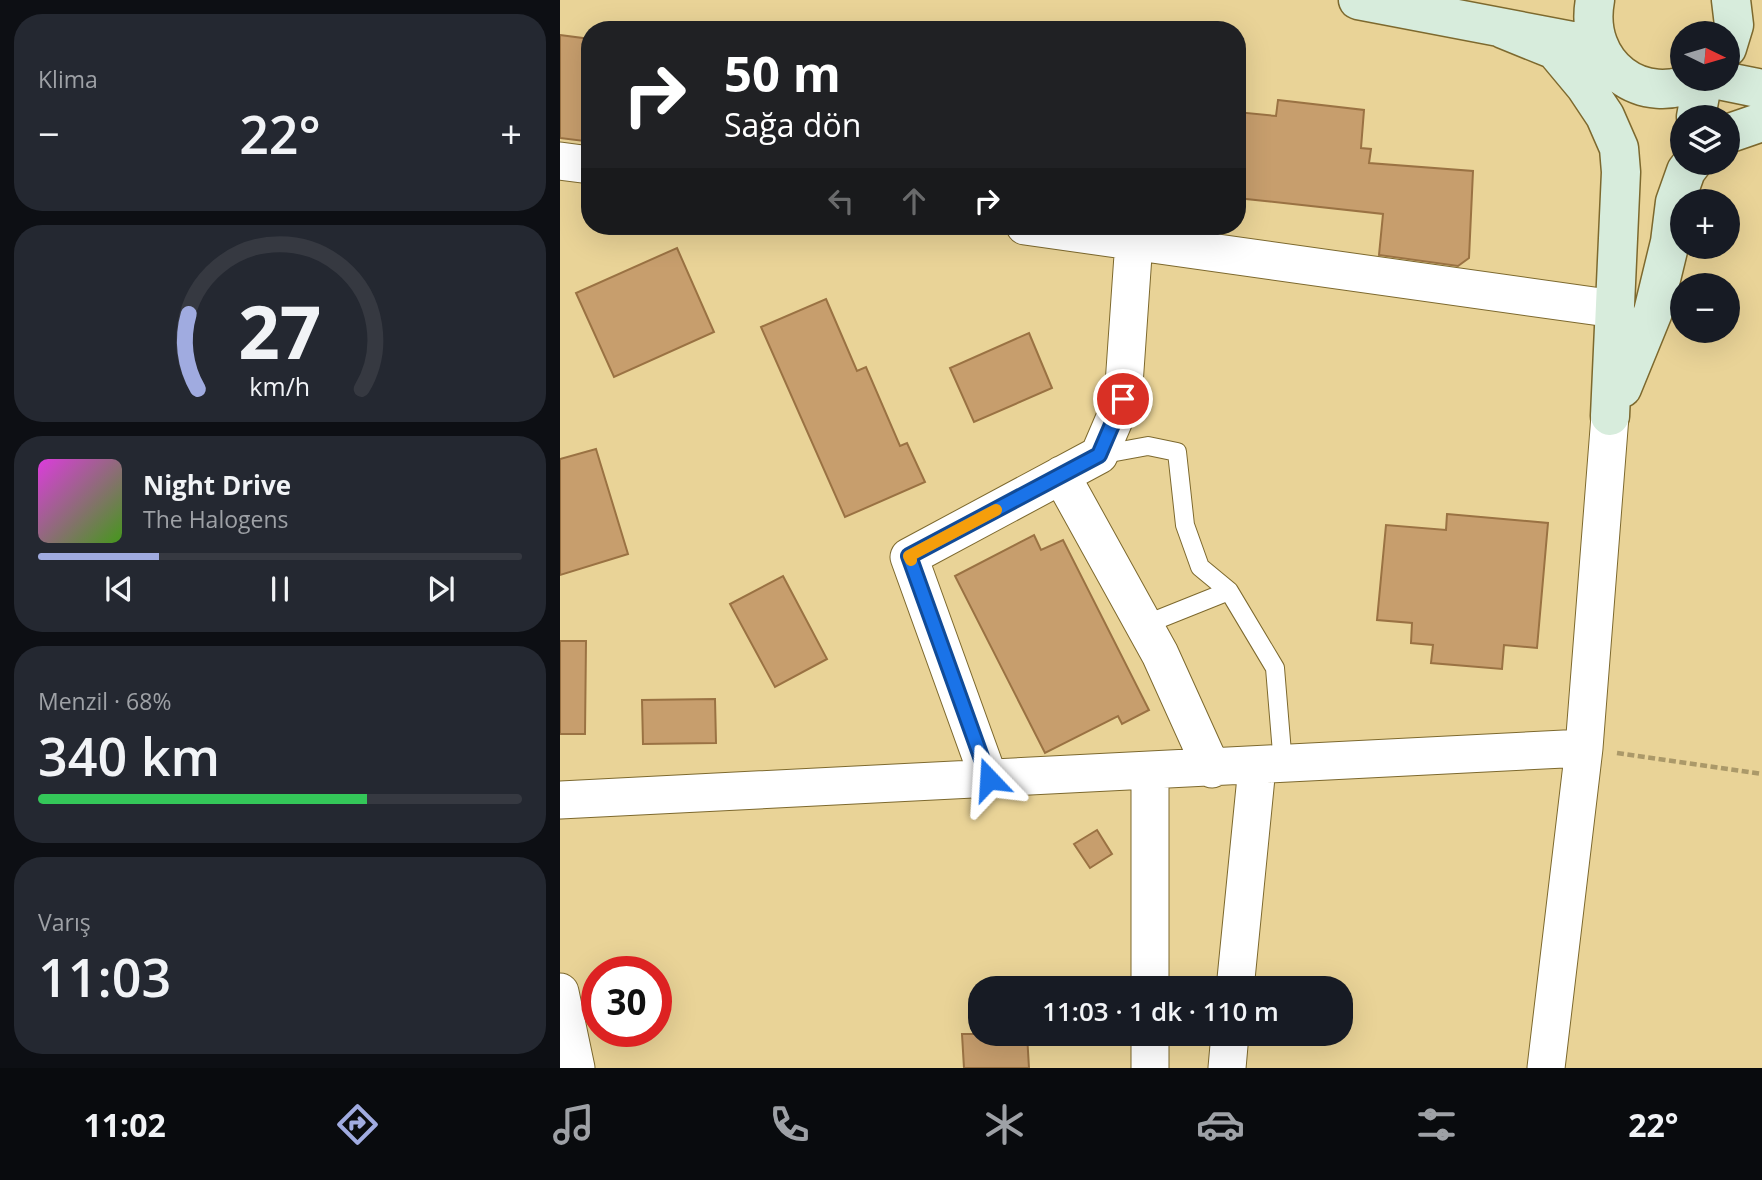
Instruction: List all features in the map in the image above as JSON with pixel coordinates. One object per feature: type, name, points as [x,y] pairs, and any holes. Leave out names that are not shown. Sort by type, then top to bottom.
[{"type":"main road","points":[[1357,0],[1598,46]]},
{"type":"main road","points":[[1595,0],[1592,24],[1598,46],[1616,71],[1643,86],[1670,89]]},
{"type":"main road","points":[[1731,0],[1734,21]]},
{"type":"main road","points":[[1503,29],[1555,50],[1598,106],[1619,148],[1610,416]]},
{"type":"main road","points":[[1740,85],[1762,89]]},
{"type":"main road","points":[[1740,130],[1762,122]]},
{"type":"main road","points":[[1610,416],[1653,312],[1670,242],[1675,202],[1686,175]]},
{"type":"street","points":[[560,161],[581,164]]},
{"type":"street","points":[[1090,235],[1615,309]]},
{"type":"street","points":[[989,779],[909,556],[1099,455],[1123,399],[1134,241]]},
{"type":"street","points":[[1546,1068],[1584,748],[1610,416]]},
{"type":"street","points":[[1061,475],[1144,625],[1212,769]]},
{"type":"street","points":[[560,800],[1212,769],[1584,748]]},
{"type":"street","points":[[1237,976],[1270,766]]},
{"type":"street","points":[[1150,771],[1150,976]]},
{"type":"street","points":[[560,992],[576,1068]]},
{"type":"street","points":[[1150,1046],[1150,1068]]},
{"type":"street","points":[[1227,1068],[1229,1046]]},
{"type":"lane","points":[[1099,455],[1148,446],[1177,452],[1185,525],[1200,566],[1229,591],[1275,668],[1270,766]]},
{"type":"lane","points":[[1144,625],[1229,591]]},
{"type":"path","points":[[1584,748],[1762,774]]},
{"type":"building","points":[[560,35],[581,38],[581,141],[560,138]]},
{"type":"building","points":[[1278,100],[1364,110],[1361,148],[1371,149],[1369,163],[1473,171],[1469,258],[1458,266],[1379,255],[1383,214],[1246,199],[1246,113],[1276,116]]},
{"type":"building","points":[[677,248],[714,332],[614,377],[576,293]]},
{"type":"building","points":[[826,299],[857,371],[866,367],[900,446],[907,443],[925,482],[845,517],[761,327]]},
{"type":"building","points":[[1029,333],[1052,388],[974,422],[950,368]]},
{"type":"building","points":[[596,449],[628,554],[560,575],[560,459]]},
{"type":"building","points":[[1447,514],[1548,523],[1537,648],[1504,645],[1502,669],[1431,663],[1433,645],[1411,643],[1412,623],[1377,620],[1386,525],[1446,530]]},
{"type":"building","points":[[1034,535],[1041,550],[1063,540],[1149,710],[1122,724],[1118,716],[1045,753],[955,576]]},
{"type":"building","points":[[783,576],[827,659],[775,687],[730,604]]},
{"type":"building","points":[[560,641],[586,641],[585,734],[560,734]]},
{"type":"building","points":[[715,699],[716,743],[643,744],[642,700]]},
{"type":"building","points":[[1097,830],[1112,854],[1090,868],[1074,844]]},
{"type":"building","points":[[962,1034],[968,1034],[968,1046],[1028,1046],[1029,1068],[964,1068]]},
{"type":"slow traffic","points":[[911,560],[909,556],[996,510]]},
{"type":"route","points":[[989,779],[909,556],[1099,455],[1123,399]]}]
